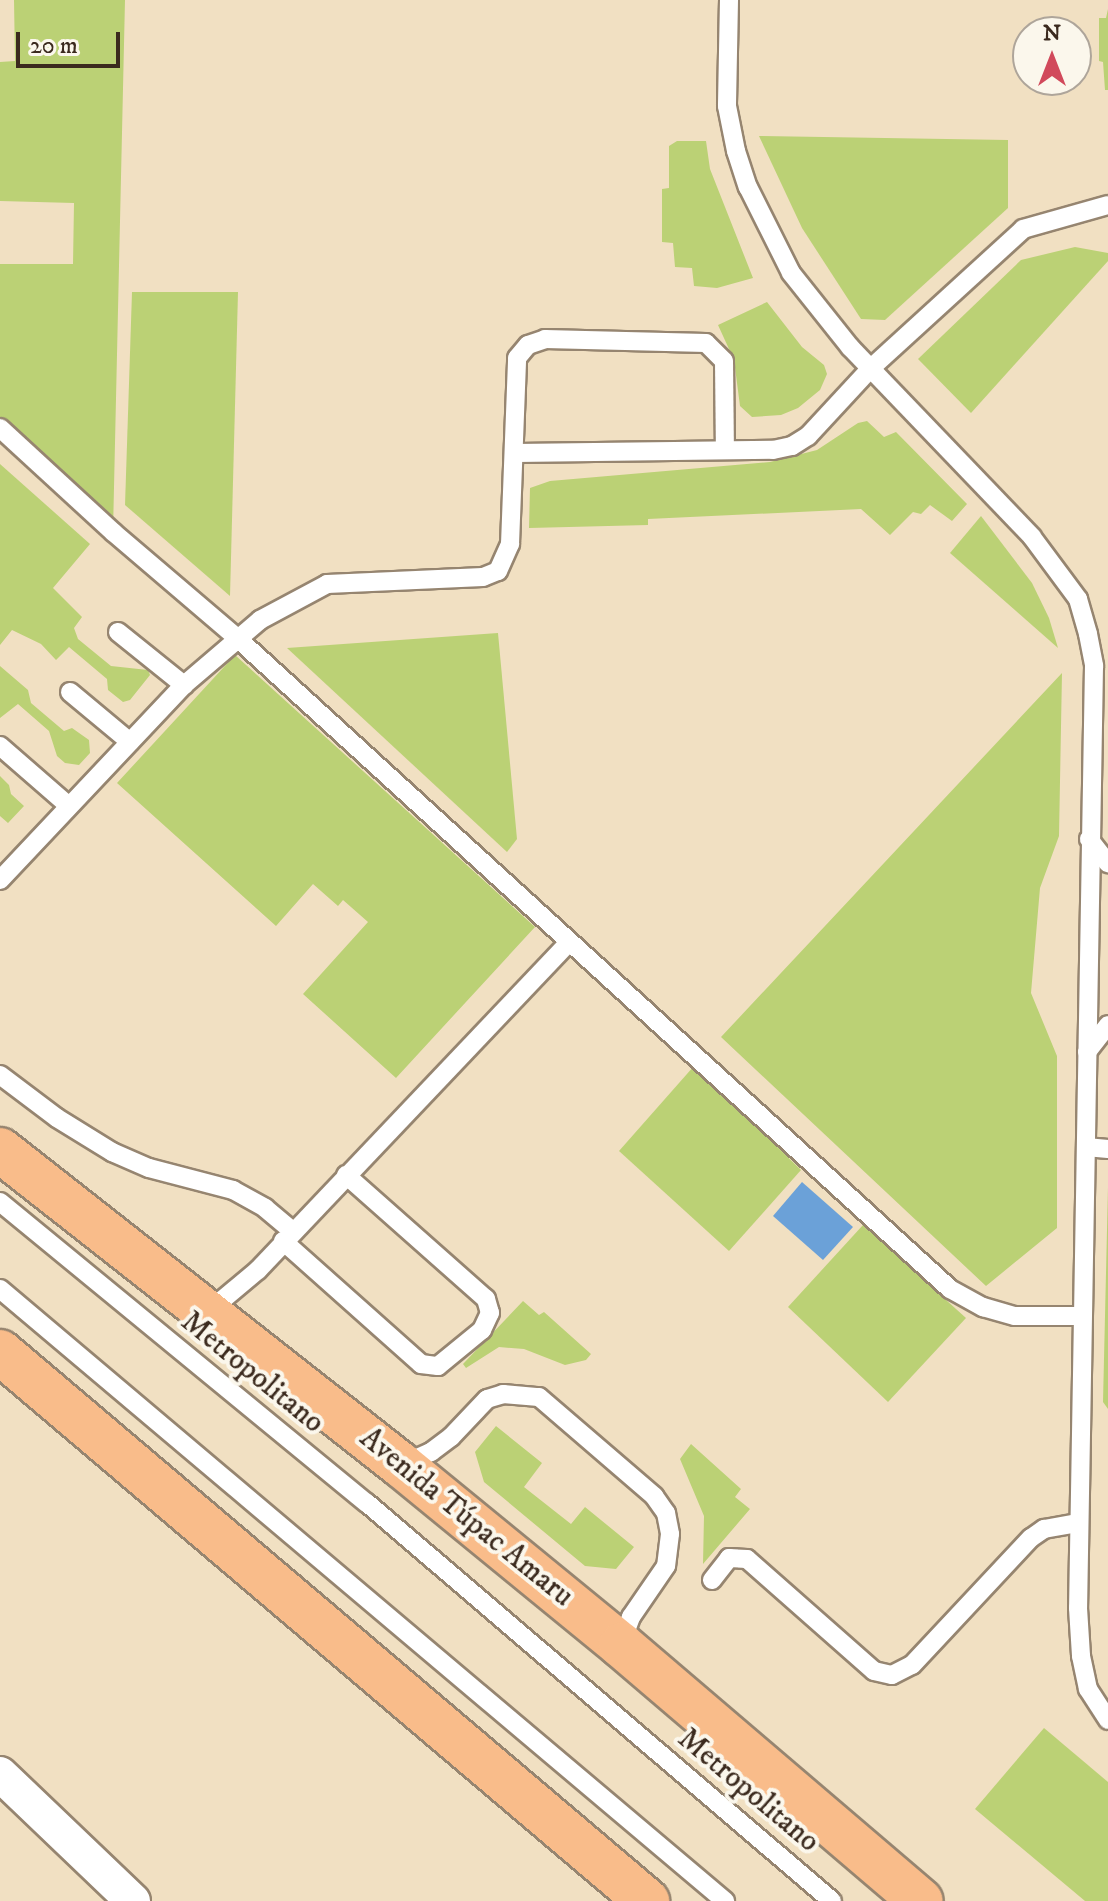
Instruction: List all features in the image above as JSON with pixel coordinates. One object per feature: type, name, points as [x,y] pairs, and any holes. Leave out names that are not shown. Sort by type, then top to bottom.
[{"type":"main road","name":"Avenida Túpac Amaru","points":[[0,1150],[209,1311],[401,1465],[621,1645],[921,1901]]},
{"type":"main road","points":[[0,1352],[647,1901]]},
{"type":"street","points":[[0,1774],[133,1901]]},
{"type":"lane","points":[[729,0],[727,106],[736,151],[748,187],[791,273],[815,307],[1032,537],[1078,599],[1094,666],[1078,1523],[1081,1656],[1088,1689],[1108,1720]]},
{"type":"lane","points":[[516,453],[792,446],[808,436],[871,368],[1023,229],[1108,205]]},
{"type":"lane","points":[[0,880],[184,685],[236,637],[291,601],[327,584],[483,577],[498,571],[510,544],[516,453],[517,358],[528,345],[545,339],[697,341],[714,348],[725,370],[725,450]]},
{"type":"lane","points":[[0,428],[113,532],[236,637],[950,1289],[983,1307],[1015,1316],[1081,1316]]},
{"type":"lane","points":[[118,632],[184,685]]},
{"type":"lane","points":[[70,692],[130,742]]},
{"type":"lane","points":[[0,746],[69,806]]},
{"type":"lane","points":[[1089,839],[1108,863]]},
{"type":"lane","points":[[209,1311],[258,1270],[569,942]]},
{"type":"lane","points":[[1087,1052],[1108,1025]]},
{"type":"lane","points":[[0,1075],[57,1118],[112,1152],[149,1168],[233,1190],[265,1208],[288,1236],[421,1364],[438,1366],[482,1330],[490,1313],[486,1299],[346,1175]]},
{"type":"lane","points":[[1086,1147],[1108,1149]]},
{"type":"lane","name":"Metropolitano","points":[[0,1202],[367,1503],[832,1901]]},
{"type":"lane","points":[[0,1289],[725,1901]]},
{"type":"lane","points":[[401,1465],[431,1452],[451,1437],[487,1399],[503,1394],[539,1397],[654,1496],[666,1513],[670,1549],[666,1566],[631,1617],[621,1645]]},
{"type":"lane","points":[[712,1580],[729,1558],[747,1559],[874,1671],[892,1675],[912,1665],[1031,1538],[1053,1526],[1078,1523]]},
{"type":"green space","points":[[14,0],[125,0],[113,532],[0,428],[0,264],[73,264],[74,203],[0,201],[0,62],[15,61]]},
{"type":"green space","points":[[1108,9],[1108,90],[1105,90],[1103,62],[1099,61],[1099,18],[1106,18]]},
{"type":"green space","points":[[759,136],[1008,140],[1008,208],[885,320],[861,319],[802,228]]},
{"type":"green space","points":[[677,141],[706,141],[710,169],[753,278],[717,288],[694,286],[692,268],[675,267],[673,243],[662,242],[662,189],[669,188],[669,146]]},
{"type":"green space","points":[[1075,247],[1108,253],[1108,261],[971,413],[918,359],[1021,260]]},
{"type":"green space","points":[[132,292],[238,292],[230,596],[125,505]]},
{"type":"green space","points":[[767,302],[802,347],[824,365],[827,374],[820,390],[798,408],[781,415],[752,417],[740,406],[734,360],[718,325]]},
{"type":"green space","points":[[867,421],[884,437],[896,432],[967,504],[952,521],[930,505],[921,514],[913,512],[890,535],[861,509],[648,519],[648,525],[529,528],[530,488],[550,481],[770,462],[817,450],[858,423]]},
{"type":"green space","points":[[0,464],[90,544],[53,588],[82,617],[74,628],[78,639],[111,666],[148,670],[150,675],[130,700],[123,702],[108,690],[107,679],[69,647],[56,660],[41,644],[12,630],[0,645]]},
{"type":"green space","points":[[981,516],[1032,583],[1049,618],[1058,648],[950,553]]},
{"type":"green space","points":[[498,633],[517,839],[507,852],[287,648]]},
{"type":"green space","points":[[235,655],[535,927],[396,1078],[303,994],[368,922],[343,900],[338,906],[313,884],[276,926],[117,783]]},
{"type":"green space","points":[[0,666],[28,690],[31,703],[64,731],[72,728],[89,740],[90,753],[79,765],[65,763],[57,756],[49,731],[18,704],[0,718]]},
{"type":"green space","points":[[1062,673],[1059,836],[1040,888],[1031,993],[1057,1056],[1057,1228],[986,1286],[721,1037]]},
{"type":"green space","points":[[0,776],[9,785],[11,794],[24,806],[8,823],[0,816]]},
{"type":"green space","points":[[694,1066],[801,1170],[729,1251],[619,1151]]},
{"type":"green space","points":[[1108,1187],[1108,1409],[1103,1402]]},
{"type":"green space","points":[[863,1225],[966,1318],[888,1402],[788,1307]]},
{"type":"green space","points":[[523,1301],[539,1315],[544,1312],[591,1354],[586,1360],[565,1365],[524,1349],[499,1347],[466,1368],[463,1364]]},
{"type":"green space","points":[[496,1426],[542,1463],[524,1487],[571,1524],[585,1507],[634,1547],[616,1569],[585,1566],[484,1482],[475,1452]]},
{"type":"green space","points":[[691,1444],[741,1489],[735,1497],[750,1509],[703,1564],[704,1516],[680,1459]]},
{"type":"green space","points":[[1044,1728],[1108,1782],[1108,1901],[1085,1901],[975,1809]]},
{"type":"water","points":[[802,1182],[853,1227],[823,1260],[773,1216]]}]
